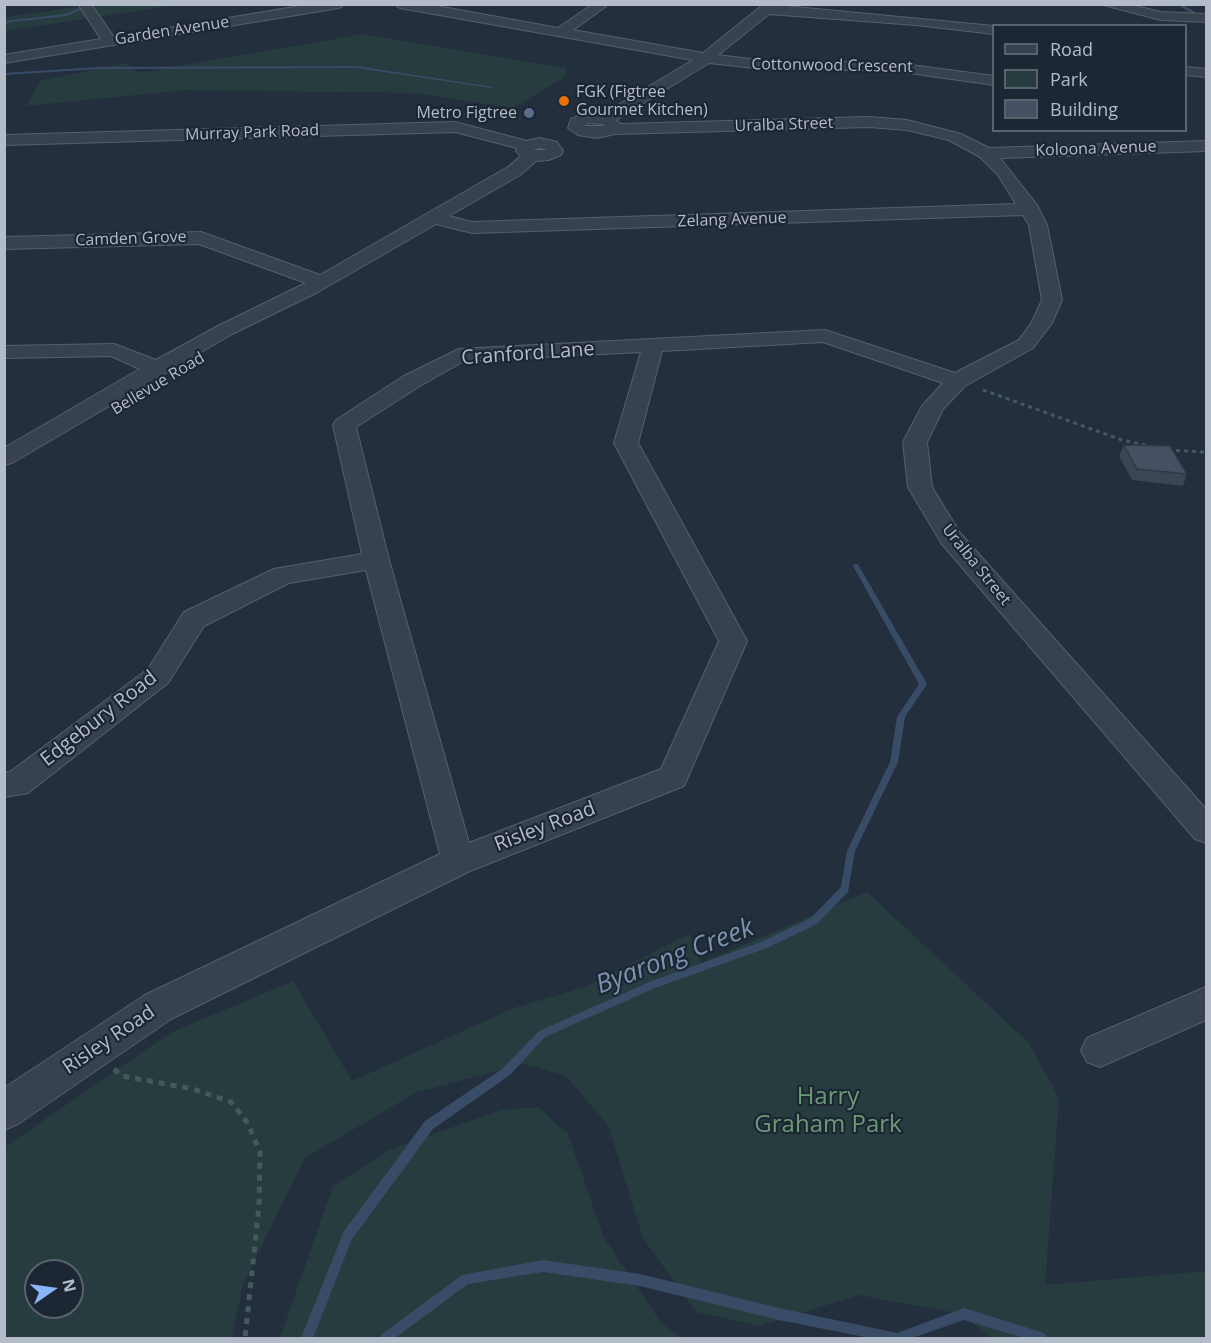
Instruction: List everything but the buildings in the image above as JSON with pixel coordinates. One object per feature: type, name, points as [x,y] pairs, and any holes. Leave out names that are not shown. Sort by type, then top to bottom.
[{"type":"street","name":"Garden Avenue","points":[[4,58],[339,4]]},
{"type":"street","points":[[400,4],[435,7],[560,33],[706,58]]},
{"type":"street","points":[[560,33],[603,4]]},
{"type":"street","points":[[916,21],[928,4]]},
{"type":"street","points":[[1106,4],[1152,14],[1206,18]]},
{"type":"street","points":[[609,124],[706,58],[770,7],[992,30]]},
{"type":"street","points":[[88,9],[110,41]]},
{"type":"street","name":"Cottonwood Crescent","points":[[706,58],[773,66],[888,66],[992,81]]},
{"type":"street","points":[[1187,71],[1206,73]]},
{"type":"street","name":"Uralba Street","points":[[552,145],[584,132],[576,128],[577,122],[586,118],[609,124],[869,122],[907,125],[945,134],[991,157],[1031,209],[1038,225],[1052,300],[1042,323],[1026,344],[957,381],[933,406],[915,442],[920,487],[951,538],[1201,816]]},
{"type":"street","points":[[1123,132],[1145,152]]},
{"type":"street","name":"Murray Park Road","points":[[4,140],[287,137],[499,138],[529,151],[539,143],[552,145]]},
{"type":"street","name":"Murray Park Road","points":[[4,150],[287,137]]},
{"type":"street","name":"Koloona Avenue","points":[[1145,152],[1206,146]]},
{"type":"street","name":"Bellevue Road","points":[[4,458],[157,368],[316,285],[435,218],[514,171],[529,151]]},
{"type":"street","name":"Koloona Avenue","points":[[991,157],[1145,152],[1206,154]]},
{"type":"street","name":"Zelang Avenue","points":[[435,218],[472,228],[1031,209]]},
{"type":"street","name":"Camden Grove","points":[[4,243],[201,238],[316,285]]},
{"type":"street","name":"Bellevue Road","points":[[4,478],[294,303],[316,285]]},
{"type":"street","name":"Cranford Lane","points":[[458,861],[376,560],[344,425],[412,381],[459,356],[825,336],[957,381]]},
{"type":"street","name":"Risley Road","points":[[4,1111],[158,1007],[458,861],[673,777],[733,641],[626,443],[653,345]]},
{"type":"street","points":[[4,352],[114,350],[157,368]]},
{"type":"street","name":"Edgebury Road","points":[[4,785],[17,784],[158,676],[194,619],[283,576],[376,560]]},
{"type":"street","points":[[1100,1050],[1206,1003]]},
{"type":"path","points":[[957,381],[1122,440],[1152,447]]},
{"type":"path","points":[[1162,449],[1206,452]]},
{"type":"path","points":[[93,1051],[122,1076],[193,1089],[231,1102],[247,1122],[260,1152],[259,1206],[245,1338]]},
{"type":"green space","points":[[97,4],[176,5],[5,31],[5,17]]},
{"type":"green space","points":[[363,34],[566,68],[565,77],[513,108],[414,93],[187,90],[26,106],[40,81],[126,63],[139,73]]},
{"type":"green space","name":"Harry Graham Park","points":[[867,892],[1029,1043],[1059,1098],[1045,1285],[1206,1271],[1206,1338],[992,1338],[961,1314],[859,1295],[760,1326],[696,1312],[643,1238],[608,1125],[566,1076],[525,1064],[417,1092],[305,1158],[243,1284],[232,1338],[5,1338],[5,1147],[170,1033],[293,981],[352,1081],[514,1008],[585,987],[689,934],[701,963]]},
{"type":"green space","points":[[538,1107],[568,1134],[604,1238],[662,1324],[683,1338],[280,1338],[333,1186],[391,1149],[501,1110]]},
{"type":"waterway","points":[[4,22],[66,15],[94,4]]},
{"type":"waterway","points":[[1177,4],[1194,13]]},
{"type":"waterway","points":[[4,74],[99,68],[357,67],[491,87]]},
{"type":"waterway","name":"Byarong Creek","points":[[307,1338],[348,1235],[429,1125],[506,1072],[542,1034],[652,985],[764,945],[814,921],[845,889],[851,851],[894,762],[901,717],[923,684],[856,566]]},
{"type":"waterway","name":"Byarong Creek","points":[[386,1338],[466,1279],[543,1266],[640,1280],[779,1314],[896,1338]]},
{"type":"waterway","name":"Byarong Creek","points":[[898,1338],[964,1314],[1041,1338]]},
{"type":"place","name":"FGK (Figtree Gourmet Kitchen)","points":[[564,101]]},
{"type":"place","name":"Metro Figtree","points":[[529,113]]}]
